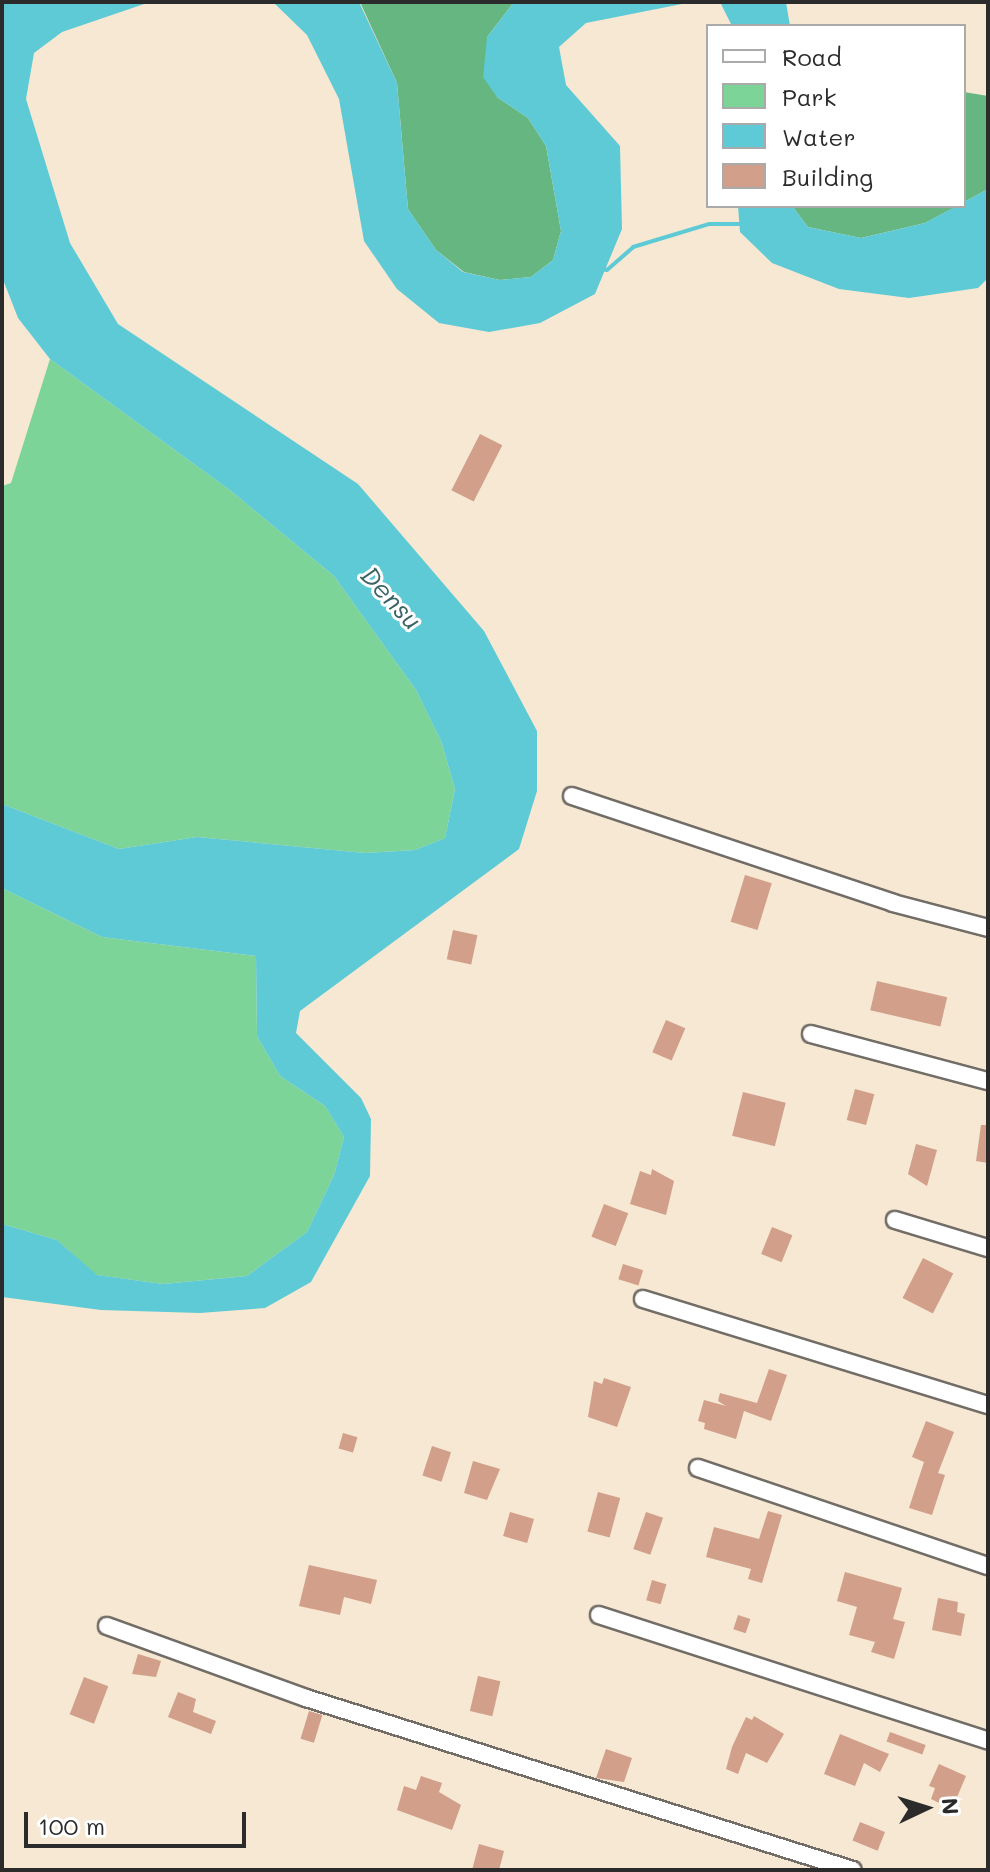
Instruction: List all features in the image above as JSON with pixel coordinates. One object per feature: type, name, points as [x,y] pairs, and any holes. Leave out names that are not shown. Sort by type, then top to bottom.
[{"type":"street","points":[[572,796],[893,903],[988,928]]},
{"type":"street","points":[[811,1034],[988,1081]]},
{"type":"street","points":[[895,1220],[988,1248]]},
{"type":"street","points":[[643,1299],[988,1405]]},
{"type":"street","points":[[698,1468],[988,1566]]},
{"type":"street","points":[[599,1615],[988,1741]]},
{"type":"street","points":[[107,1626],[306,1698],[853,1870]]},
{"type":"green space","points":[[360,2],[514,2],[487,37],[497,97],[528,118],[546,146],[561,231],[553,260],[531,277],[500,280],[464,272],[436,250],[408,209],[397,83]]},
{"type":"green space","points":[[966,92],[988,96],[988,189],[966,201]]},
{"type":"green space","points":[[794,208],[953,208],[925,223],[861,238],[808,227]]},
{"type":"green space","points":[[50,359],[231,491],[334,576],[416,690],[441,741],[455,789],[445,838],[415,850],[365,853],[197,837],[119,849],[2,804],[2,486],[11,483]]},
{"type":"green space","points":[[2,888],[102,937],[256,956],[257,1036],[280,1076],[325,1106],[344,1137],[334,1175],[307,1232],[247,1276],[163,1284],[96,1275],[57,1240],[2,1224]]},
{"type":"water","name":"Densu","points":[[2,2],[150,2],[62,32],[34,53],[26,99],[70,243],[118,324],[358,484],[484,631],[537,731],[537,791],[519,849],[300,1011],[296,1033],[361,1098],[371,1119],[370,1176],[311,1282],[265,1308],[200,1313],[101,1310],[2,1297],[2,1224],[57,1240],[97,1275],[163,1284],[247,1276],[307,1232],[334,1175],[344,1137],[325,1106],[280,1076],[257,1036],[256,956],[102,937],[2,888],[2,804],[119,849],[197,837],[365,853],[415,850],[445,838],[455,789],[441,741],[416,690],[334,576],[231,491],[50,359],[18,318],[2,277]]},
{"type":"water","points":[[273,2],[359,2],[397,83],[408,209],[436,250],[463,272],[500,280],[531,277],[553,260],[561,231],[546,146],[528,118],[497,97],[483,77],[487,37],[514,2],[692,2],[586,23],[559,47],[566,85],[620,146],[622,229],[595,294],[540,323],[489,332],[439,323],[397,289],[364,241],[339,99],[307,35]]},
{"type":"water","points":[[703,2],[786,2],[790,24],[731,24],[721,4]]},
{"type":"water","points":[[988,189],[988,278],[978,288],[909,298],[839,289],[772,263],[740,232],[738,208],[794,208],[808,227],[861,238],[925,223],[953,208],[966,208],[966,201]]},
{"type":"building","points":[[480,434],[502,445],[474,501],[451,490]]},
{"type":"building","points":[[745,875],[772,883],[757,930],[731,922]]},
{"type":"building","points":[[453,930],[477,935],[471,965],[447,959]]},
{"type":"building","points":[[877,981],[947,997],[940,1026],[870,1010]]},
{"type":"building","points":[[666,1020],[685,1028],[672,1060],[652,1052]]},
{"type":"building","points":[[855,1089],[874,1094],[866,1125],[847,1120]]},
{"type":"building","points":[[743,1092],[786,1103],[775,1146],[732,1136]]},
{"type":"building","points":[[981,1125],[988,1125],[988,1163],[976,1161]]},
{"type":"building","points":[[916,1144],[937,1150],[927,1186],[908,1174]]},
{"type":"building","points":[[652,1169],[674,1181],[666,1215],[630,1204],[640,1171],[651,1175]]},
{"type":"building","points":[[604,1204],[628,1213],[616,1246],[591,1237]]},
{"type":"building","points":[[772,1227],[792,1235],[782,1262],[761,1254]]},
{"type":"building","points":[[923,1258],[953,1273],[933,1314],[903,1298]]},
{"type":"building","points":[[623,1264],[643,1270],[638,1285],[618,1279]]},
{"type":"building","points":[[769,1369],[787,1375],[771,1421],[744,1411],[736,1439],[704,1429],[705,1423],[698,1421],[704,1400],[726,1406],[718,1401],[720,1393],[757,1403]]},
{"type":"building","points":[[604,1378],[631,1387],[617,1427],[588,1417],[594,1381],[602,1384]]},
{"type":"building","points":[[926,1421],[954,1432],[938,1473],[945,1475],[932,1515],[909,1508],[924,1462],[912,1457]]},
{"type":"building","points":[[343,1433],[357,1437],[353,1453],[339,1448]]},
{"type":"building","points":[[432,1446],[451,1452],[441,1482],[422,1475]]},
{"type":"building","points":[[473,1461],[500,1469],[487,1500],[464,1493]]},
{"type":"building","points":[[598,1492],[620,1498],[610,1538],[587,1532]]},
{"type":"building","points":[[768,1511],[782,1515],[762,1583],[748,1579],[751,1569],[706,1557],[714,1527],[759,1539]]},
{"type":"building","points":[[510,1512],[534,1519],[527,1543],[503,1536]]},
{"type":"building","points":[[646,1512],[663,1518],[650,1555],[633,1549]]},
{"type":"building","points":[[309,1565],[377,1580],[371,1604],[344,1597],[340,1615],[299,1606]]},
{"type":"building","points":[[845,1572],[902,1588],[893,1619],[905,1622],[894,1659],[871,1652],[875,1642],[849,1635],[857,1607],[837,1601]]},
{"type":"building","points":[[652,1580],[666,1584],[661,1604],[646,1600]]},
{"type":"building","points":[[938,1598],[958,1602],[957,1612],[965,1614],[961,1636],[932,1630]]},
{"type":"building","points":[[738,1615],[750,1619],[746,1633],[733,1629]]},
{"type":"building","points":[[138,1654],[161,1661],[156,1677],[132,1674]]},
{"type":"building","points":[[478,1676],[500,1681],[492,1716],[470,1711]]},
{"type":"building","points":[[84,1677],[108,1686],[94,1724],[70,1714]]},
{"type":"building","points":[[178,1692],[196,1699],[193,1712],[216,1721],[211,1734],[168,1717]]},
{"type":"building","points":[[309,1711],[322,1715],[314,1743],[301,1739]]},
{"type":"building","points":[[754,1716],[784,1734],[767,1763],[746,1753],[738,1774],[726,1769],[732,1747],[746,1717],[752,1720]]},
{"type":"building","points":[[890,1732],[926,1745],[922,1754],[887,1741]]},
{"type":"building","points":[[840,1734],[889,1754],[880,1772],[864,1763],[855,1786],[824,1774]]},
{"type":"building","points":[[606,1749],[632,1758],[624,1782],[596,1778]]},
{"type":"building","points":[[939,1764],[966,1776],[952,1809],[931,1799],[935,1788],[929,1786]]},
{"type":"building","points":[[421,1776],[442,1783],[439,1792],[461,1805],[452,1830],[397,1810],[404,1786],[416,1790]]},
{"type":"building","points":[[860,1822],[885,1832],[878,1851],[853,1841]]},
{"type":"building","points":[[479,1844],[504,1851],[499,1870],[472,1870]]},
{"type":"waterway","points":[[601,269],[607,270],[633,247],[709,224],[745,224]]}]
